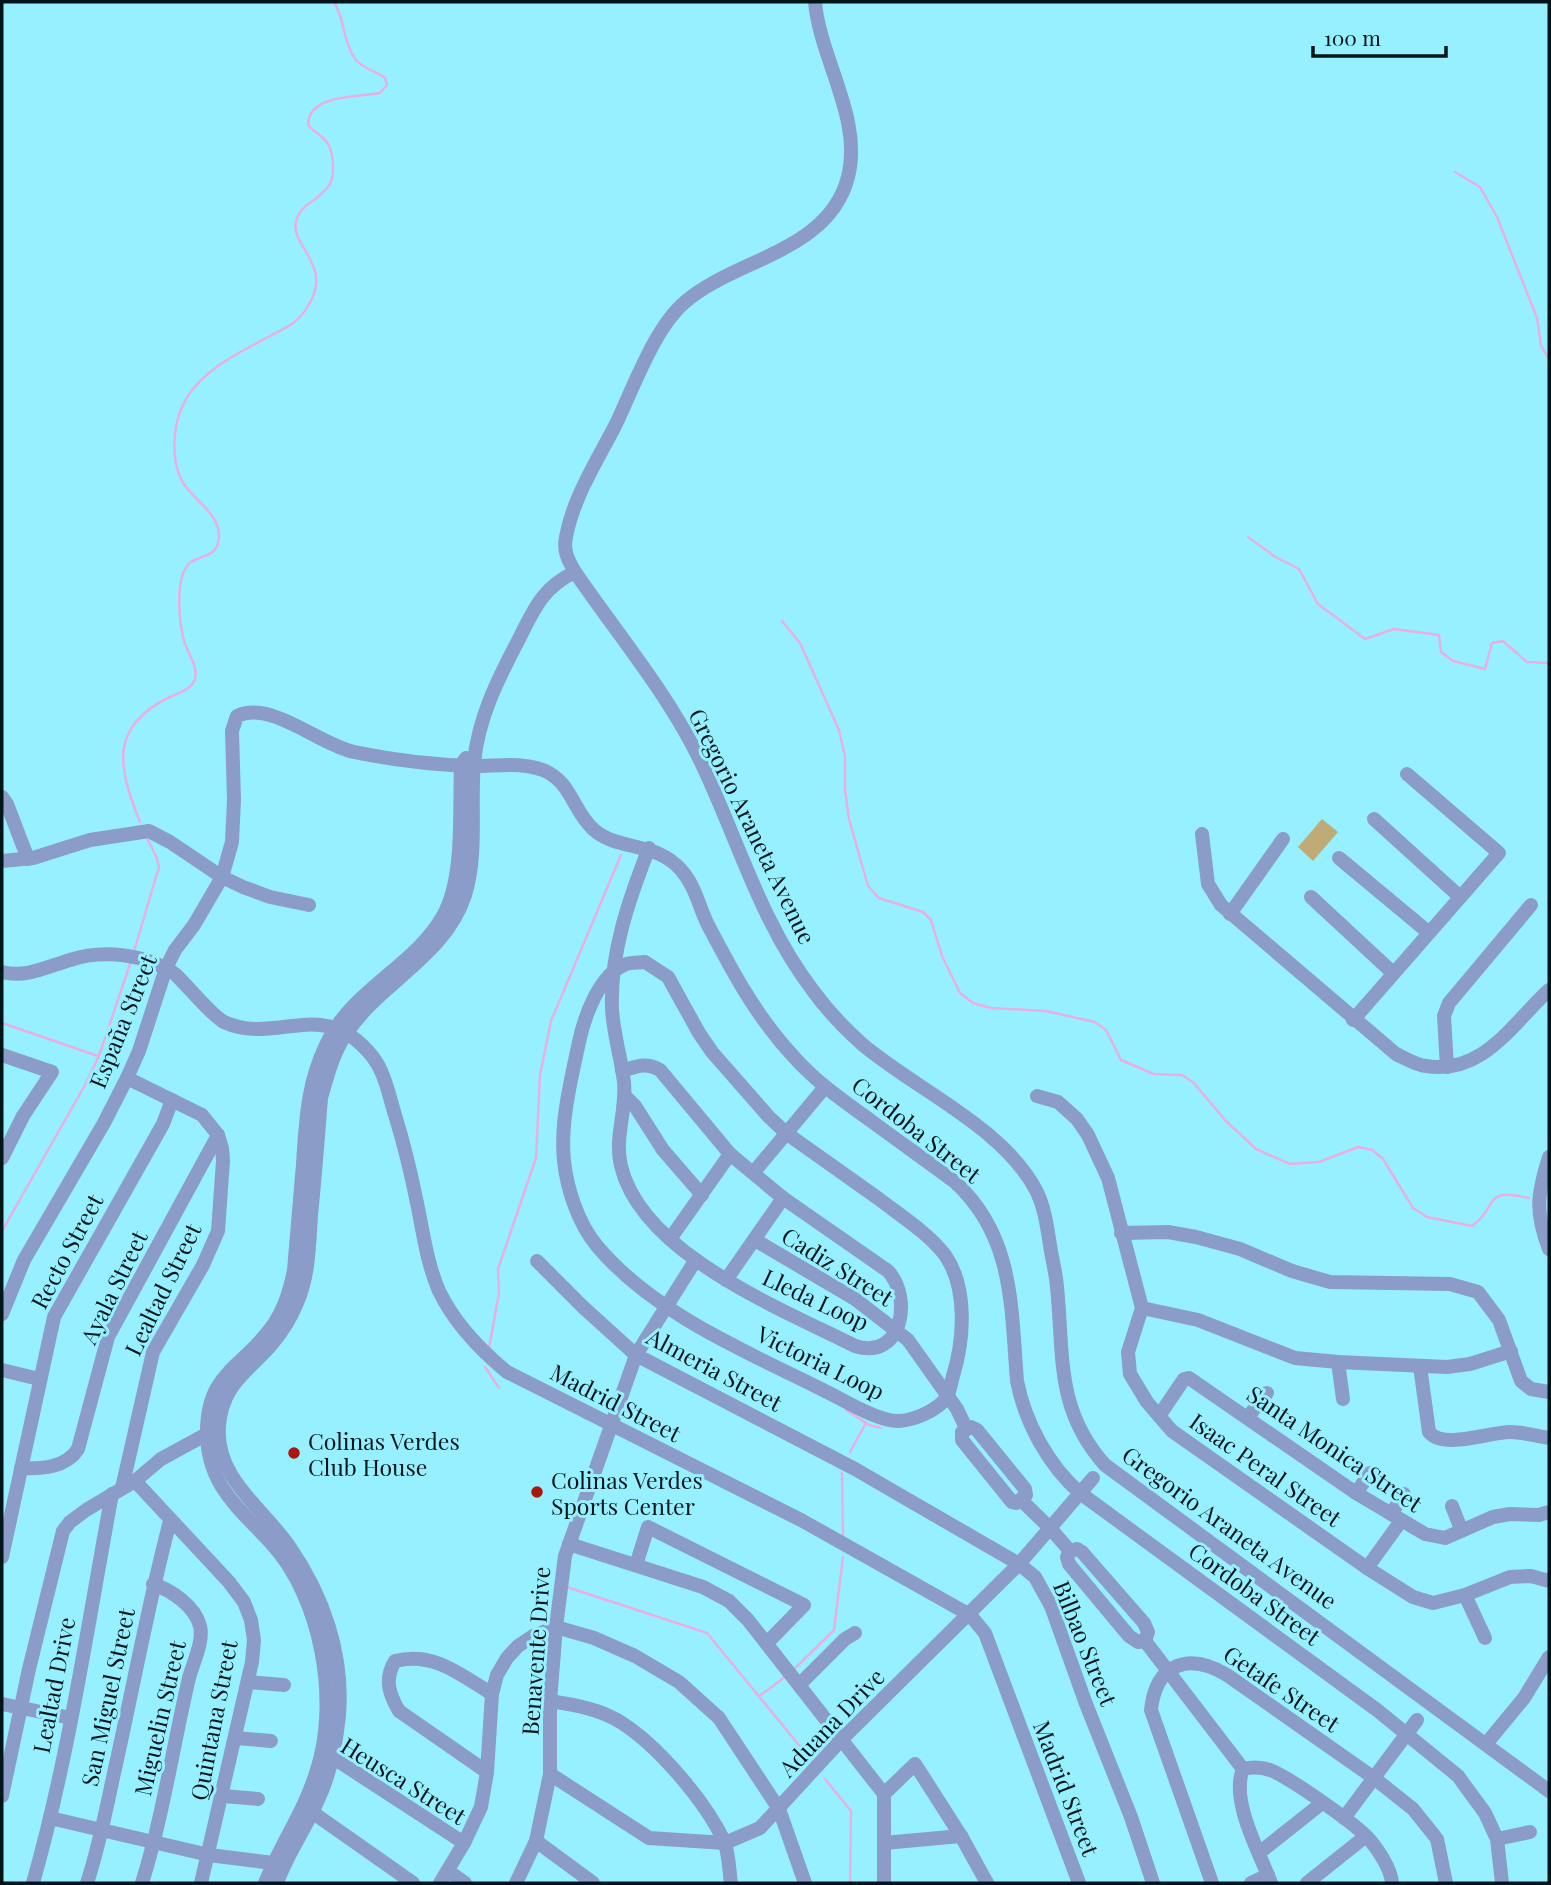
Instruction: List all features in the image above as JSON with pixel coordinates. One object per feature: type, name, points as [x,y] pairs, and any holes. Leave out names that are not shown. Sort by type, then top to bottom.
[{"type":"street","points":[[265,1883],[327,1756],[339,1715],[339,1693],[335,1650],[317,1592],[288,1544],[225,1467],[219,1427],[222,1406],[238,1376],[271,1345],[287,1324],[298,1301],[308,1256],[321,1098],[341,1031],[358,999],[410,954],[443,917],[456,883],[467,765],[476,745],[489,700],[536,606],[558,580],[575,572],[565,548],[575,507],[666,323],[675,311],[697,293],[804,237],[836,203],[848,177],[850,150],[846,113],[821,39],[814,2]]},
{"type":"street","name":"Gregorio Araneta Avenue","points":[[575,572],[681,725],[699,758],[769,919],[813,991],[842,1026],[863,1045],[996,1141],[1017,1162],[1037,1192],[1045,1214],[1057,1286],[1060,1361],[1065,1387],[1072,1411],[1092,1450],[1105,1465],[1549,1791]]},
{"type":"street","name":"España Street","points":[[2,1314],[24,1260],[104,1123],[127,1078],[174,950],[194,925],[222,877],[232,842],[232,731],[237,716],[249,711],[272,714],[331,745],[352,751],[467,765]]},
{"type":"street","name":"Cordoba Street","points":[[467,765],[524,765],[548,772],[566,787],[594,831],[616,842],[649,848],[681,869],[690,881],[705,919],[754,1009],[792,1055],[825,1087],[955,1182],[969,1195],[980,1211],[995,1235],[1007,1270],[1020,1398],[1050,1460],[1065,1480],[1407,1734],[1458,1776],[1485,1813],[1497,1839],[1502,1883]]},
{"type":"street","points":[[1353,1020],[1499,853],[1407,774]]},
{"type":"street","points":[[2,797],[28,859]]},
{"type":"street","points":[[1374,818],[1459,897]]},
{"type":"street","points":[[2,860],[28,859],[90,840],[143,831],[222,877],[270,897],[309,905]]},
{"type":"street","points":[[1202,834],[1208,884],[1212,894],[1230,914],[1396,1054],[1423,1066],[1447,1067],[1469,1063],[1491,1048],[1549,990]]},
{"type":"street","points":[[1230,914],[1283,839]]},
{"type":"street","name":"Lleda Loop","points":[[622,1071],[639,1065],[651,1065],[660,1070],[730,1154],[783,1198],[892,1276],[900,1305],[896,1331],[890,1341],[881,1346],[861,1348],[726,1280],[695,1261],[670,1239],[651,1220],[629,1191],[620,1165],[620,1135],[626,1097],[612,1009],[614,972],[632,891],[649,848]]},
{"type":"street","points":[[1339,858],[1428,933]]},
{"type":"street","points":[[1311,897],[1393,973]]},
{"type":"street","points":[[1447,1067],[1444,1016],[1449,1003],[1531,905]]},
{"type":"street","points":[[2,972],[12,975],[36,973],[89,954],[133,957],[166,968],[223,1021],[254,1030],[317,1023],[341,1031]]},
{"type":"street","points":[[614,972],[625,964],[645,962],[668,977],[712,1052],[768,1116],[786,1133],[905,1219],[945,1256],[956,1278],[962,1336],[958,1362],[947,1396]]},
{"type":"street","name":"Victoria Loop","points":[[614,972],[591,1003],[582,1029],[564,1136],[566,1176],[575,1204],[596,1244],[665,1307],[886,1419],[899,1421],[925,1414],[947,1396]]},
{"type":"street","points":[[278,1883],[325,1783],[328,1698],[321,1652],[308,1608],[278,1551],[218,1482],[208,1452],[208,1414],[221,1380],[271,1328],[291,1287],[309,1091],[326,1043],[341,1031]]},
{"type":"street","name":"Madrid Street","points":[[341,1031],[363,1046],[380,1067],[408,1158],[427,1253],[436,1282],[462,1328],[478,1348],[507,1372],[801,1520],[970,1615],[985,1633],[1079,1883]]},
{"type":"street","points":[[2,1055],[52,1072],[23,1116],[2,1158]]},
{"type":"street","points":[[127,1078],[202,1115],[218,1135]]},
{"type":"street","points":[[754,1172],[825,1087]]},
{"type":"street","points":[[1037,1096],[1058,1102],[1088,1135],[1108,1178],[1142,1308],[1198,1320],[1295,1358],[1447,1367],[1470,1364],[1511,1351]]},
{"type":"street","points":[[626,1097],[635,1106],[663,1150],[702,1195]]},
{"type":"street","name":"Recto Street","points":[[2,1557],[38,1380],[54,1317],[163,1124],[172,1100]]},
{"type":"street","name":"Ayala Street","points":[[21,1468],[38,1469],[59,1464],[69,1460],[78,1449],[108,1337],[218,1135]]},
{"type":"street","name":"Lealtad Street","points":[[123,1487],[153,1352],[208,1257],[218,1231],[223,1161],[218,1135]]},
{"type":"street","points":[[670,1239],[730,1154]]},
{"type":"street","points":[[1549,1157],[1539,1187],[1539,1207],[1549,1250]]},
{"type":"street","points":[[726,1280],[783,1198]]},
{"type":"street","points":[[1121,1233],[1168,1232],[1196,1237],[1240,1249],[1292,1271],[1330,1282],[1450,1284],[1478,1292],[1491,1307],[1521,1381],[1531,1389],[1549,1392]]},
{"type":"street","name":"Cadiz Street","points":[[755,1240],[855,1299],[908,1340],[957,1409],[966,1428],[977,1430],[1025,1489],[1026,1495],[1021,1500],[1050,1528]]},
{"type":"street","name":"Almeria Street","points":[[537,1261],[636,1355],[855,1469]]},
{"type":"street","name":"Benavente Drive","points":[[516,1883],[536,1841],[550,1774],[550,1701],[565,1556],[636,1355],[695,1261]]},
{"type":"street","name":"Isaac Peral Street","points":[[1142,1308],[1128,1352],[1130,1374],[1159,1416],[1172,1431],[1367,1568],[1413,1597],[1433,1603],[1465,1595],[1510,1577],[1531,1576],[1549,1581]]},
{"type":"street","points":[[1338,1362],[1343,1399]]},
{"type":"street","points":[[1420,1366],[1429,1432],[1437,1439],[1453,1440],[1510,1432],[1549,1438]]},
{"type":"street","points":[[2,1370],[38,1380]]},
{"type":"street","name":"Santa Monica Street","points":[[1159,1416],[1184,1379],[1189,1378],[1356,1493],[1425,1534],[1436,1537],[1445,1538],[1489,1518],[1510,1514],[1539,1516],[1549,1512]]},
{"type":"street","points":[[1248,1417],[1268,1393]]},
{"type":"street","points":[[2,1796],[63,1531],[70,1522],[161,1459],[207,1434]]},
{"type":"street","name":"Bilbao Street","points":[[855,1469],[1019,1564],[1035,1577],[1051,1606],[1131,1817],[1153,1883]]},
{"type":"street","points":[[1356,1493],[1370,1473]]},
{"type":"street","name":"Aduana Drive","points":[[550,1774],[649,1838],[725,1843],[760,1828],[842,1739],[1019,1564],[1093,1478]]},
{"type":"street","name":"Quintana Street","points":[[123,1487],[170,1521],[220,1572],[244,1602],[251,1620],[253,1662],[201,1883]]},
{"type":"street","name":"Lealtad Drive","points":[[33,1883],[50,1818],[123,1487]]},
{"type":"street","points":[[1367,1568],[1396,1517],[1405,1494]]},
{"type":"street","points":[[1452,1506],[1461,1529]]},
{"type":"street","name":"San Miguel Street","points":[[87,1883],[139,1661],[153,1584],[170,1521]]},
{"type":"street","points":[[636,1565],[648,1527],[804,1605],[767,1643]]},
{"type":"street","points":[[1050,1528],[1070,1551],[1067,1557],[1069,1564],[1132,1639],[1145,1641],[1243,1769]]},
{"type":"street","points":[[569,1544],[703,1587],[729,1601],[800,1684],[884,1794],[884,1883]]},
{"type":"street","name":"Miguelin Street","points":[[142,1883],[154,1844],[189,1676],[201,1634],[199,1622],[177,1596],[166,1588],[153,1584]]},
{"type":"street","points":[[1465,1595],[1485,1638]]},
{"type":"street","points":[[466,1883],[444,1877],[481,1807],[487,1773],[492,1694],[497,1675],[518,1646],[533,1636],[556,1627],[625,1651],[680,1682],[719,1718],[779,1809],[804,1883]]},
{"type":"street","points":[[800,1684],[845,1639],[855,1633]]},
{"type":"street","points":[[1486,1744],[1524,1698],[1549,1657]]},
{"type":"street","points":[[487,1773],[398,1711],[391,1698],[388,1682],[390,1670],[395,1661],[407,1658],[425,1659],[445,1664],[492,1694]]},
{"type":"street","name":"Getafe Street","points":[[1167,1672],[1179,1665],[1193,1662],[1214,1667],[1374,1778],[1412,1809],[1437,1839],[1446,1883]]},
{"type":"street","points":[[1167,1672],[1156,1687],[1151,1710],[1212,1883]]},
{"type":"street","points":[[248,1682],[284,1685]]},
{"type":"street","points":[[550,1701],[584,1706],[621,1722],[657,1753],[693,1792],[725,1843],[731,1883]]},
{"type":"street","points":[[2,1704],[71,1718]]},
{"type":"street","points":[[1344,1818],[1417,1720]]},
{"type":"street","points":[[236,1738],[271,1741]]},
{"type":"street","name":"Heusca Street","points":[[327,1756],[464,1843]]},
{"type":"street","points":[[884,1794],[915,1764],[987,1883]]},
{"type":"street","points":[[1243,1769],[1250,1767],[1269,1770],[1344,1818],[1366,1836],[1383,1860],[1392,1883]]},
{"type":"street","points":[[1243,1769],[1238,1783],[1239,1792],[1270,1879],[1251,1883]]},
{"type":"street","points":[[223,1796],[258,1799]]},
{"type":"street","points":[[1259,1853],[1322,1803]]},
{"type":"street","points":[[312,1812],[414,1883]]},
{"type":"street","points":[[50,1818],[209,1856],[273,1863]]},
{"type":"street","points":[[1497,1839],[1530,1832]]},
{"type":"street","points":[[884,1843],[961,1836]]},
{"type":"street","points":[[1307,1883],[1324,1878],[1366,1836]]},
{"type":"street","points":[[536,1841],[593,1883]]},
{"type":"shaded area","points":[[1322,819],[1338,832],[1313,861],[1298,847]]},
{"type":"waterway","points":[[140,822],[124,767],[127,736],[136,722],[150,709],[185,690],[195,679],[193,661],[181,626],[181,582],[183,573],[191,562],[215,550],[219,536],[214,519],[185,486],[178,471],[174,443],[179,415],[189,395],[209,373],[233,356],[292,324],[308,306],[315,291],[316,278],[295,228],[299,214],[329,186],[333,167],[330,148],[308,125],[310,115],[316,107],[325,102],[380,93],[387,85],[385,78],[356,60],[334,2]]},
{"type":"waterway","points":[[1455,172],[1480,187],[1497,217],[1537,318],[1541,346],[1549,359]]},
{"type":"waterway","points":[[1248,537],[1274,556],[1299,569],[1318,604],[1365,639],[1394,629],[1439,635],[1441,652],[1453,661],[1485,669],[1492,643],[1503,641],[1527,662],[1549,663]]},
{"type":"waterway","points":[[782,621],[800,643],[839,730],[845,756],[845,790],[849,819],[868,886],[879,898],[923,912],[931,920],[942,956],[960,993],[973,1003],[991,1008],[1046,1011],[1095,1022],[1106,1030],[1121,1060],[1154,1074],[1182,1075],[1194,1083],[1225,1120],[1256,1149],[1290,1164],[1319,1162],[1358,1147],[1372,1150],[1383,1159],[1413,1208],[1427,1217],[1472,1226],[1481,1219],[1497,1197],[1514,1195],[1529,1198]]},
{"type":"waterway","points":[[134,951],[159,867],[146,836]]},
{"type":"waterway","points":[[489,1348],[499,1293],[498,1269],[536,1158],[540,1075],[551,1021],[621,855]]},
{"type":"waterway","points":[[2,1231],[99,1056],[130,964]]},
{"type":"waterway","points":[[2,1023],[98,1056]]},
{"type":"waterway","points":[[485,1367],[499,1388]]},
{"type":"waterway","points":[[846,1410],[869,1425],[881,1428]]},
{"type":"waterway","points":[[850,1452],[866,1423]]},
{"type":"waterway","points":[[842,1473],[843,1536]]},
{"type":"waterway","points":[[794,1669],[834,1630],[843,1557]]},
{"type":"waterway","points":[[567,1587],[707,1633],[812,1761]]},
{"type":"waterway","points":[[761,1695],[786,1676]]},
{"type":"waterway","points":[[825,1779],[851,1811],[850,1883]]},
{"type":"place","name":"Colinas Verdes Club House","points":[[294,1453]]},
{"type":"place","name":"Colinas Verdes Sports Center","points":[[537,1492]]}]
